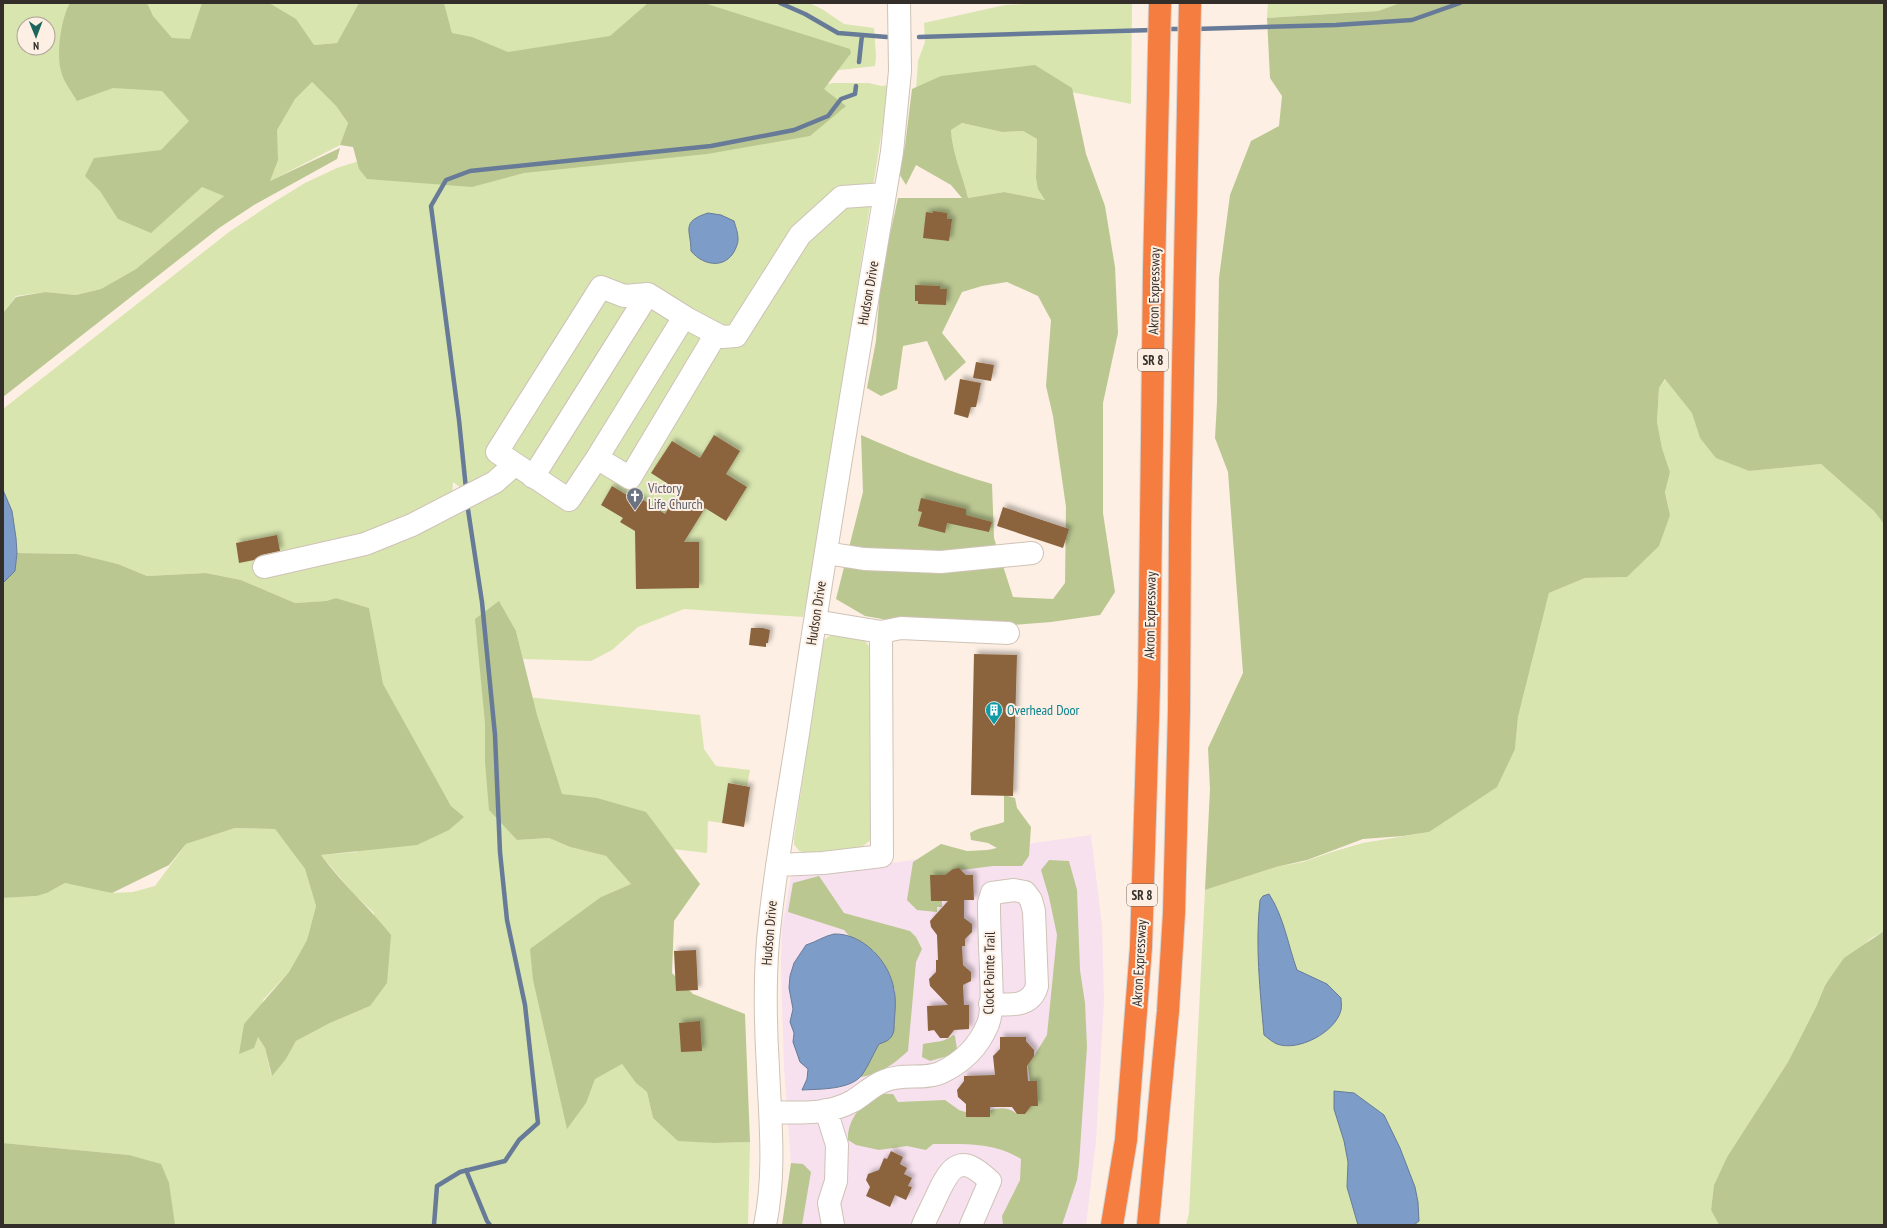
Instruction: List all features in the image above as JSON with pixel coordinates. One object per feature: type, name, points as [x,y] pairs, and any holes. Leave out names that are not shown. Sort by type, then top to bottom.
[{"type":"highway","name":"Akron Expressway","points":[[1112,1225],[1126,1140],[1141,947],[1149,686],[1156,157],[1160,3]]},
{"type":"highway","name":"Akron Expressway","points":[[1148,1225],[1168,1010],[1174,913],[1180,711],[1180,509],[1190,3]]},
{"type":"street","name":"Hudson Drive","points":[[765,1225],[771,1179],[772,1140],[766,976],[769,923],[815,621],[885,194],[897,106],[900,27],[899,3]]},
{"type":"street","points":[[684,317],[597,458],[569,500],[514,465],[497,452],[601,286],[624,296],[648,294],[684,317],[722,337],[736,336],[800,235],[842,197],[885,194]]},
{"type":"street","points":[[533,477],[648,294]]},
{"type":"street","points":[[597,458],[630,478],[716,334]]},
{"type":"street","points":[[264,567],[365,544],[412,525],[495,482],[514,465]]},
{"type":"street","points":[[826,553],[864,559],[941,562],[1032,553]]},
{"type":"street","points":[[815,621],[881,632],[901,628],[1008,633]]},
{"type":"street","points":[[777,865],[824,863],[882,856],[881,632]]},
{"type":"street","name":"Clock Pointe Trail","points":[[770,1112],[808,1113],[833,1110],[852,1101],[884,1081],[905,1076],[932,1075],[940,1073],[960,1061],[975,1047],[988,1023],[990,1004],[989,903],[992,893],[1014,890],[1025,892],[1031,900],[1034,911],[1036,990],[1030,999],[1021,1003],[990,1004]]},
{"type":"street","points":[[826,1110],[837,1145],[836,1181],[829,1204],[833,1225]]},
{"type":"street","points":[[923,1225],[948,1173],[957,1166],[965,1165],[973,1168],[990,1181],[971,1225]]},
{"type":"shaded area","points":[[1091,835],[1102,925],[1104,1000],[1096,1141],[1086,1225],[782,1225],[791,1163],[784,1069],[781,967],[782,927],[791,877]]},
{"type":"green space","points":[[3,3],[359,3],[337,43],[314,45],[312,82],[336,106],[348,123],[340,145],[247,193],[224,196],[136,269],[101,289],[76,295],[45,292],[16,296],[3,313]]},
{"type":"green space","points":[[70,3],[147,3],[153,16],[172,38],[190,39],[202,3],[269,3],[296,19],[314,45],[337,43],[359,3],[444,3],[452,33],[472,37],[508,52],[610,36],[648,3],[704,3],[850,49],[851,53],[824,89],[846,106],[810,136],[707,154],[524,173],[472,187],[367,179],[359,169],[353,147],[340,145],[348,123],[336,106],[312,82],[295,99],[277,130],[278,160],[270,181],[340,148],[337,159],[254,205],[219,228],[3,397],[3,313],[16,297],[45,292],[76,295],[101,289],[136,269],[224,196],[202,187],[151,233],[118,219],[100,191],[85,176],[94,158],[161,150],[189,121],[162,91],[113,88],[77,101],[64,79],[61,71],[59,55],[60,36],[64,18]]},
{"type":"green space","points":[[444,3],[809,3],[822,9],[844,24],[874,28],[876,56],[875,66],[814,73],[439,68],[452,33]]},
{"type":"green space","points":[[1050,3],[1132,3],[1131,104],[1071,92],[915,104],[918,61],[925,42],[924,23],[1005,5]]},
{"type":"green space","points":[[1268,3],[1400,3],[1378,11],[1267,18]]},
{"type":"green space","points":[[1400,3],[1884,3],[1884,524],[1874,511],[1821,464],[1749,471],[1716,458],[1700,438],[1692,413],[1665,379],[1659,388],[1657,422],[1662,448],[1670,472],[1665,492],[1670,515],[1659,546],[1627,577],[1585,578],[1549,593],[1518,717],[1515,749],[1497,787],[1429,832],[1403,836],[1363,839],[1307,860],[1276,867],[1205,890],[1210,789],[1208,748],[1243,673],[1228,472],[1215,438],[1219,278],[1230,195],[1251,141],[1279,126],[1282,96],[1270,78],[1267,18],[1378,11]]},
{"type":"green space","points":[[1035,65],[1072,88],[1086,154],[1105,206],[1115,267],[1118,333],[1103,403],[1103,513],[1115,592],[1100,615],[1051,622],[945,630],[865,616],[836,599],[863,492],[861,435],[926,462],[992,484],[994,538],[1013,597],[1053,599],[1065,583],[1066,507],[1053,416],[1046,386],[1051,320],[1038,296],[1007,282],[982,286],[962,292],[942,333],[966,362],[945,381],[927,341],[903,346],[897,389],[881,396],[867,388],[876,341],[881,275],[898,198],[962,198],[951,185],[916,165],[906,185],[898,172],[905,146],[912,89],[941,76]],"holes":[[[962,123],[1002,132],[1023,131],[1037,139],[1036,178],[1038,189],[1045,200],[1004,192],[968,198],[956,156],[951,130]]]},
{"type":"green space","points":[[834,83],[869,83],[881,86],[889,85],[811,580],[803,617],[684,609],[638,627],[612,650],[591,661],[523,659],[516,631],[485,723],[485,762],[517,840],[549,838],[570,847],[606,856],[631,884],[601,897],[622,1064],[636,1083],[647,1092],[653,1118],[678,1140],[714,1143],[750,1142],[748,1225],[175,1225],[129,1155],[3,1143],[3,898],[37,896],[47,893],[65,883],[88,886],[112,893],[133,892],[155,886],[186,844],[235,828],[275,829],[305,869],[316,906],[307,940],[289,972],[263,1000],[258,1037],[265,1048],[271,1075],[286,1059],[296,1041],[330,1023],[370,1006],[374,913],[354,894],[321,855],[356,852],[451,806],[382,684],[369,608],[336,598],[326,601],[295,603],[241,580],[206,573],[147,576],[118,564],[77,554],[17,553],[12,511],[3,490],[3,409],[229,232],[274,202],[305,183],[337,168],[393,150]],"holes":[[[453,482],[476,499],[451,512]]]},
{"type":"green space","points":[[962,123],[1002,132],[1023,131],[1037,139],[1036,178],[1046,200],[1004,192],[968,198],[956,156],[951,130]]},
{"type":"green space","points":[[1666,379],[1693,413],[1700,438],[1736,466],[1749,471],[1821,464],[1874,511],[1884,524],[1884,931],[1870,939],[1825,984],[1816,1007],[1788,1062],[1727,1157],[1714,1185],[1711,1210],[1719,1225],[1186,1225],[1189,1213],[1205,890],[1276,867],[1303,862],[1363,843],[1429,832],[1515,749],[1518,717],[1549,593],[1585,578],[1627,577],[1670,515],[1665,491],[1670,472],[1662,448],[1657,422],[1659,388]]},
{"type":"green space","points":[[17,553],[77,554],[118,564],[147,576],[206,573],[241,580],[295,603],[326,601],[336,598],[369,608],[383,684],[451,806],[464,817],[449,830],[417,845],[321,855],[329,866],[391,935],[387,983],[370,1006],[330,1023],[296,1041],[286,1059],[272,1076],[265,1048],[258,1037],[254,1048],[239,1054],[244,1024],[289,972],[307,940],[316,906],[305,869],[275,829],[235,828],[186,844],[169,865],[112,893],[65,883],[47,893],[37,896],[3,898],[3,583],[15,571]]},
{"type":"green space","points":[[499,601],[516,631],[537,715],[562,794],[597,798],[646,812],[700,884],[674,921],[672,973],[693,994],[745,1014],[750,1142],[714,1143],[678,1141],[653,1118],[647,1092],[636,1083],[622,1064],[595,1079],[586,1103],[567,1129],[533,980],[530,949],[601,897],[631,884],[606,856],[570,847],[549,838],[517,840],[489,810],[485,762],[485,723],[475,619]]},
{"type":"green space","points":[[833,634],[861,635],[873,652],[872,839],[855,852],[813,854],[799,851],[794,844],[794,839],[822,646],[825,639]]},
{"type":"green space","points":[[527,697],[700,715],[704,749],[716,766],[750,770],[747,786],[728,783],[722,823],[708,821],[707,853],[664,848],[527,807]]},
{"type":"green space","points":[[1004,795],[1015,798],[1017,808],[1031,827],[1029,856],[1022,866],[993,866],[961,870],[953,869],[948,875],[930,875],[942,901],[942,907],[937,907],[937,912],[917,910],[907,900],[913,862],[941,844],[967,851],[997,848],[988,843],[971,840],[970,833],[978,829],[1004,822]]},
{"type":"green space","points":[[1049,860],[1069,861],[1077,890],[1080,970],[1085,1003],[1087,1047],[1077,1180],[1062,1225],[1003,1225],[1002,1216],[1020,1180],[1021,1159],[1011,1153],[1000,1149],[967,1144],[933,1144],[926,1150],[907,1146],[879,1150],[856,1145],[848,1140],[848,1133],[856,1113],[871,1098],[879,1094],[893,1094],[898,1102],[945,1100],[959,1110],[978,1116],[987,1111],[1003,1108],[1017,1114],[1037,1089],[1037,1081],[1030,1081],[1027,1061],[1034,1056],[1047,1035],[1057,935],[1049,897],[1041,870]]},
{"type":"green space","points":[[819,876],[844,913],[910,931],[916,937],[922,949],[916,962],[908,1051],[886,1068],[866,1076],[859,1077],[879,1044],[892,1036],[895,990],[874,951],[850,937],[844,930],[788,912],[793,883]]},
{"type":"green space","points":[[1884,931],[1884,1225],[1719,1225],[1711,1210],[1714,1185],[1727,1157],[1788,1062],[1816,1007],[1825,985],[1844,958]]},
{"type":"green space","points":[[953,1035],[955,1036],[957,1049],[951,1055],[930,1061],[922,1057],[923,1044],[947,1039]]},
{"type":"green space","points":[[3,1143],[129,1155],[161,1164],[169,1183],[175,1225],[3,1225]]},
{"type":"green space","points":[[791,1163],[803,1164],[811,1172],[802,1225],[782,1225]]},
{"type":"water","points":[[708,213],[721,215],[734,221],[736,227],[738,236],[737,245],[728,259],[722,262],[709,263],[696,256],[691,251],[689,232],[690,223],[699,216]]},
{"type":"water","points":[[3,490],[12,511],[17,553],[15,571],[3,583]]},
{"type":"water","points":[[1269,894],[1282,922],[1297,970],[1327,984],[1341,998],[1341,1010],[1338,1018],[1332,1026],[1324,1033],[1305,1043],[1286,1046],[1277,1044],[1264,1035],[1258,934],[1260,900],[1263,896]]},
{"type":"water","points":[[834,934],[855,938],[865,944],[881,960],[887,969],[895,995],[894,1030],[889,1039],[879,1044],[862,1075],[857,1080],[850,1084],[834,1088],[802,1090],[807,1079],[808,1069],[800,1062],[793,1042],[794,1033],[790,1022],[793,1009],[789,988],[790,976],[794,963],[806,945]]},
{"type":"water","points":[[1334,1091],[1354,1093],[1384,1115],[1400,1148],[1415,1187],[1418,1202],[1419,1221],[1414,1225],[1358,1225],[1347,1187],[1348,1162],[1344,1141],[1334,1109]]},
{"type":"building","points":[[933,211],[947,213],[947,219],[952,219],[949,241],[923,238],[926,212],[933,213]]},
{"type":"building","points":[[915,285],[940,286],[940,289],[947,289],[946,305],[918,304],[918,301],[915,301]]},
{"type":"building","points":[[976,362],[994,365],[991,381],[973,378]]},
{"type":"building","points":[[960,379],[981,383],[976,407],[971,407],[968,418],[954,414]]},
{"type":"building","name":"Victory Life Church","points":[[714,435],[740,451],[726,474],[747,487],[726,521],[705,508],[684,542],[699,542],[699,588],[636,589],[635,531],[620,522],[623,518],[601,505],[612,486],[635,500],[637,496],[665,514],[679,491],[651,473],[672,441],[700,458]]},
{"type":"building","points":[[921,498],[966,509],[966,515],[992,522],[989,532],[947,523],[945,533],[918,526],[922,512],[918,511]]},
{"type":"building","points":[[1003,507],[1069,529],[1063,548],[997,526]]},
{"type":"building","points":[[277,535],[280,551],[261,555],[254,560],[239,563],[236,543]]},
{"type":"building","points":[[751,628],[763,628],[770,630],[766,647],[749,645]]},
{"type":"building","name":"Overhead Door","points":[[974,654],[1017,655],[1013,796],[971,795]]},
{"type":"building","points":[[728,783],[750,787],[744,827],[722,823]]},
{"type":"building","points":[[959,868],[966,875],[973,875],[974,900],[964,900],[964,918],[972,924],[972,932],[965,939],[965,946],[962,946],[963,965],[971,972],[971,981],[963,985],[964,1005],[969,1005],[969,1029],[954,1030],[948,1038],[940,1038],[934,1030],[928,1031],[927,1006],[948,1005],[930,986],[929,979],[936,972],[936,960],[938,960],[937,935],[931,927],[930,921],[948,901],[931,901],[930,875],[945,875],[953,869]]},
{"type":"building","points":[[696,950],[698,990],[676,991],[674,951]]},
{"type":"building","points":[[700,1021],[702,1051],[681,1052],[679,1023]]},
{"type":"building","points":[[1000,1037],[1026,1037],[1026,1041],[1034,1050],[1034,1056],[1027,1066],[1028,1081],[1037,1081],[1038,1106],[1031,1106],[1025,1114],[1017,1114],[1012,1107],[990,1107],[990,1117],[966,1117],[966,1104],[958,1097],[957,1090],[964,1081],[964,1076],[995,1075],[993,1056],[1000,1049]]},
{"type":"building","points":[[891,1151],[903,1157],[900,1164],[907,1168],[904,1174],[912,1178],[908,1186],[912,1187],[906,1200],[895,1195],[890,1207],[866,1196],[870,1187],[866,1180],[868,1174],[879,1170],[884,1158],[887,1159]]},
{"type":"waterway","points":[[780,3],[805,14],[838,33],[887,37]]},
{"type":"waterway","points":[[1195,29],[1336,25],[1412,20],[1460,3]]},
{"type":"waterway","points":[[1165,29],[1183,29]]},
{"type":"waterway","points":[[919,37],[1153,30]]},
{"type":"waterway","points":[[859,62],[862,35]]},
{"type":"waterway","points":[[466,489],[459,420],[431,206],[446,180],[470,171],[711,146],[794,130],[828,116],[841,99],[855,94],[856,86]]},
{"type":"waterway","points":[[434,1225],[437,1186],[460,1172],[505,1161],[519,1140],[538,1123],[525,1005],[507,920],[500,852],[495,735],[482,602],[467,503]]},
{"type":"waterway","points":[[466,1170],[490,1225]]},
{"type":"place","name":"Victory Life Church","points":[[635,511]]},
{"type":"place","name":"Overhead Door","points":[[994,725]]}]
